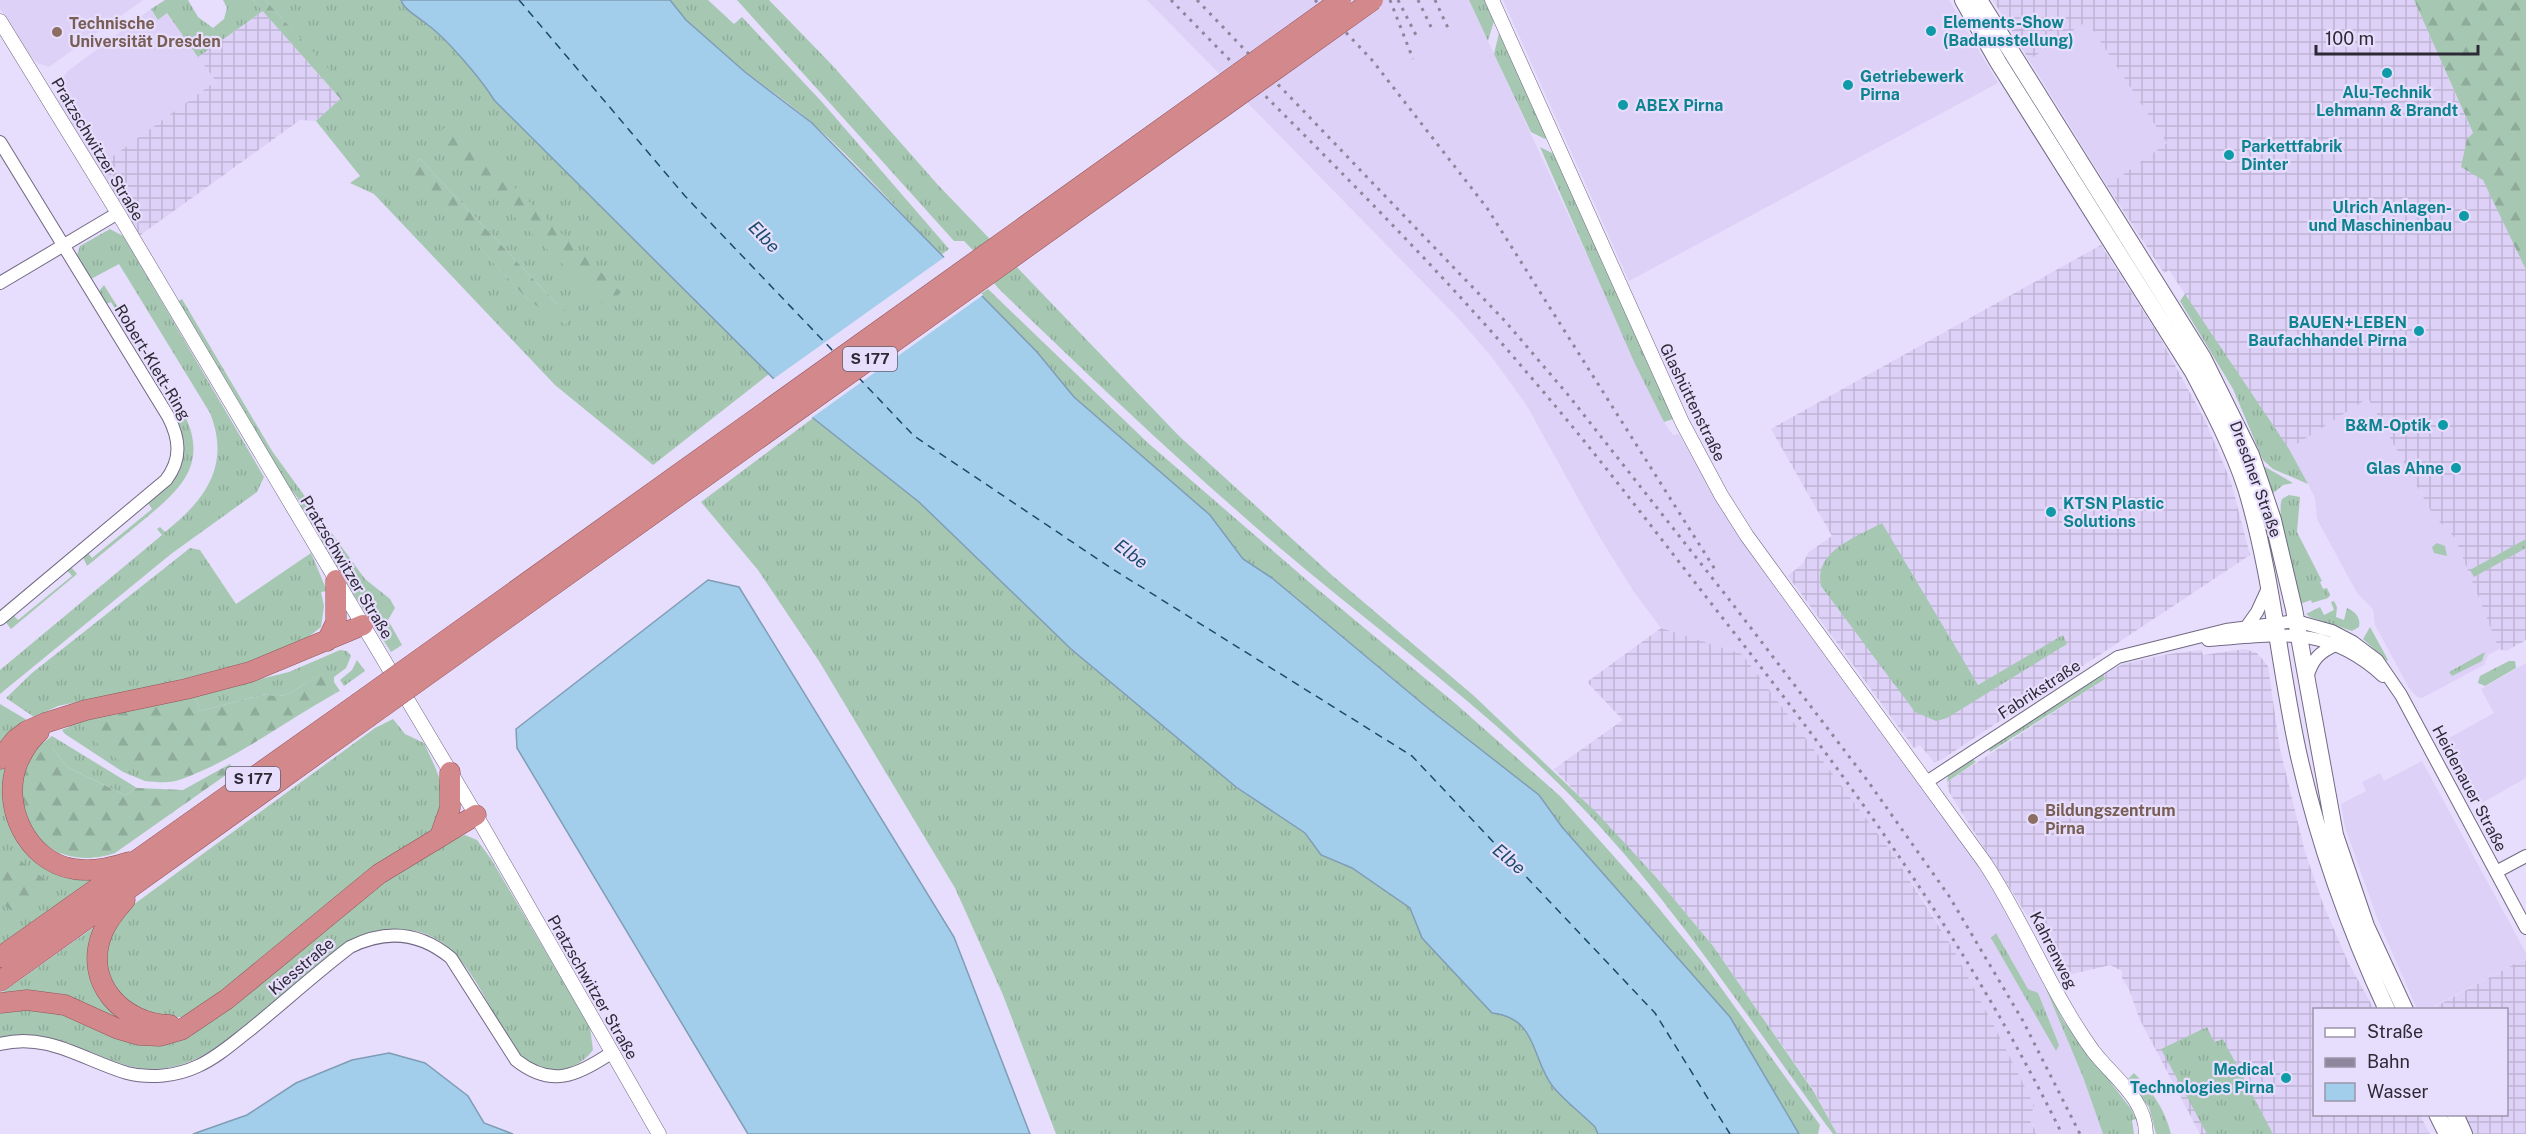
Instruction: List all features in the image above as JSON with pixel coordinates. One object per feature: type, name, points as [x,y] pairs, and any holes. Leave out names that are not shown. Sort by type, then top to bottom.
[{"type":"highway","name":"S 177","points":[[0,981],[143,880],[362,711],[1341,0]]},
{"type":"highway","name":"S 177","points":[[0,957],[149,853],[362,711],[1373,0]]},
{"type":"highway","points":[[327,641],[333,633],[337,609],[336,580]]},
{"type":"highway","points":[[0,759],[30,733],[61,718],[218,681],[280,661],[363,625]]},
{"type":"highway","points":[[30,733],[16,766],[11,788],[17,822],[33,846],[53,862],[74,869],[108,869],[149,853]]},
{"type":"highway","points":[[440,836],[450,808],[450,772]]},
{"type":"highway","points":[[0,1003],[27,1000],[65,1005],[118,1029],[148,1036],[181,1030],[227,999],[379,874],[476,815]]},
{"type":"highway","points":[[143,880],[114,913],[101,936],[97,954],[102,982],[113,1001],[128,1015],[143,1022],[170,1025],[202,1017]]},
{"type":"main road","name":"Dresdner Straße","points":[[1963,0],[1998,62],[2198,381],[2218,419],[2245,486],[2270,585],[2298,751],[2322,846],[2358,947],[2386,1008]]},
{"type":"main road","name":"Dresdner Straße","points":[[1979,0],[2203,358],[2251,455],[2273,520],[2297,628],[2335,835],[2363,918],[2404,1008]]},
{"type":"main road","points":[[2438,1116],[2447,1134]]},
{"type":"main road","points":[[2456,1116],[2464,1134]]},
{"type":"street","name":"Glashüttenstraße","points":[[1492,0],[1682,422],[1721,495],[1747,536],[1928,781]]},
{"type":"street","name":"Pratzschwitzer Straße","points":[[0,21],[118,213],[476,815],[659,1134]]},
{"type":"street","name":"Robert-Klett-Ring","points":[[0,142],[177,432],[177,461],[173,471],[157,488],[0,619]]},
{"type":"street","points":[[0,283],[118,213]]},
{"type":"street","points":[[2247,626],[2257,612],[2270,585]]},
{"type":"street","name":"Fabrikstraße","points":[[1928,781],[2118,657],[2247,626],[2277,630]]},
{"type":"street","points":[[2277,630],[2297,628]]},
{"type":"street","name":"Heidenauer Straße","points":[[2297,628],[2336,645],[2371,666],[2402,695]]},
{"type":"street","name":"Heidenauer Straße","points":[[2297,628],[2332,631],[2353,642],[2377,660],[2402,695],[2526,928]]},
{"type":"street","name":"Fabrikstraße","points":[[2177,642],[2277,630]]},
{"type":"street","points":[[2306,679],[2314,659],[2326,649],[2336,645]]},
{"type":"street","name":"Kahrenweg","points":[[1928,781],[2004,891],[2076,1025],[2094,1052],[2140,1106],[2146,1134]]},
{"type":"street","points":[[2496,872],[2526,856]]},
{"type":"street","name":"Kiesstraße","points":[[0,1044],[35,1040],[52,1043],[127,1073],[158,1076],[187,1071],[215,1056],[350,947],[373,937],[406,934],[438,947],[451,958],[516,1060],[527,1069],[537,1074],[563,1077],[578,1072],[611,1053]]},
{"type":"shaded area","name":"Technische Universität Dresden","points":[[0,0],[143,0],[49,67],[37,63],[30,56],[0,9]]},
{"type":"shaded area","points":[[1147,0],[1469,0],[1664,422],[1673,435],[1679,434],[1716,500],[1773,583],[1982,871],[2041,977],[2083,1077],[2103,1134],[2037,1134],[1952,947],[1931,911],[1893,854],[1742,654],[1661,628],[1634,592],[1599,536],[1527,406],[1491,356],[1458,318]]},
{"type":"shaded area","points":[[1503,0],[1949,0],[1998,83],[1629,281]]},
{"type":"shaded area","points":[[1993,0],[2414,0],[2473,134],[2483,179],[2526,270],[2526,640],[2506,651],[2499,649],[2455,538],[2433,515],[2368,398],[2289,449],[2285,445],[2169,270],[2164,273],[2107,186],[2167,143],[2087,21],[2029,60]]},
{"type":"shaded area","points":[[151,9],[158,20],[167,13],[216,81],[98,167],[58,101],[59,84],[68,71]]},
{"type":"shaded area","points":[[263,11],[340,99],[316,121],[300,120],[139,236],[98,167],[216,81],[198,57]]},
{"type":"shaded area","points":[[2087,20],[2168,143],[2107,186],[2029,60]]},
{"type":"shaded area","points":[[2364,186],[2368,397],[2433,515],[2455,538],[2499,649],[2488,655],[2484,665],[2422,698],[2417,697],[2409,688],[2375,625],[2373,609],[2357,593],[2317,519],[2315,498],[2308,484],[2191,304]]},
{"type":"shaded area","points":[[2101,245],[2159,336],[2206,422],[2231,482],[2250,555],[1941,760],[1934,762],[1920,745],[1914,748],[1788,576],[1803,563],[1809,552],[1832,536],[1771,429]]},
{"type":"shaded area","points":[[1661,628],[1742,654],[1893,854],[1952,947],[1992,1022],[2034,1105],[2030,1120],[2037,1134],[1837,1134],[1814,1091],[1713,946],[1655,876],[1554,769],[1623,720],[1587,682]]},
{"type":"shaded area","points":[[2245,649],[2257,653],[2268,666],[2280,749],[2305,852],[2323,904],[2349,964],[2373,1008],[2313,1008],[2313,1116],[2421,1116],[2430,1134],[2200,1134],[2139,1018],[2129,989],[2122,978],[2122,971],[2110,965],[2065,976],[1949,792],[1947,782],[2105,679],[2103,674],[2123,664],[2169,654],[2201,650],[2203,655]]},
{"type":"shaded area","points":[[2526,663],[2526,778],[2482,803],[2447,739],[2494,713],[2481,689]]},
{"type":"shaded area","points":[[2422,761],[2526,953],[2526,961],[2522,960],[2431,1008],[2417,1008],[2377,918],[2345,827],[2341,804],[2366,791],[2362,782],[2380,773],[2384,781]]},
{"type":"shaded area","points":[[2522,960],[2526,961],[2526,1134],[2471,1134],[2462,1116],[2508,1116],[2508,1008],[2433,1008]]},
{"type":"green space","points":[[165,0],[188,0],[198,17],[213,28],[224,19],[227,8],[223,0],[253,0],[263,11],[198,57],[167,13],[158,20],[151,9]]},
{"type":"green space","points":[[253,0],[265,0],[352,94],[344,103]]},
{"type":"green space","points":[[265,0],[401,0],[454,50],[494,100],[769,374],[653,465],[555,385],[374,194],[350,183],[360,176],[316,121],[340,99],[344,102],[351,94]],"holes":[[[420,159],[554,301],[572,317],[527,299],[407,168]]]},
{"type":"green space","points":[[670,0],[708,0],[734,24],[742,17],[822,102],[949,249],[941,255],[829,138],[718,50],[684,18]]},
{"type":"green space","points":[[737,0],[769,0],[833,66],[938,185],[1179,436],[1334,577],[1473,695],[1597,813],[1655,876],[1713,946],[1814,1092],[1837,1134],[1833,1134],[1672,912],[1602,828],[1496,725],[1316,578],[1172,453],[998,288],[994,283],[998,276],[964,241],[954,241]]},
{"type":"green space","points":[[1469,0],[1485,0],[1494,21],[1488,41]]},
{"type":"green space","points":[[2414,0],[2526,0],[2526,270],[2483,180],[2461,167],[2467,139],[2473,133]]},
{"type":"green space","points":[[1499,33],[1547,137],[1545,139],[1531,132],[1494,54]]},
{"type":"green space","points":[[450,124],[621,292],[606,307],[433,136]]},
{"type":"green space","points":[[1540,147],[1554,154],[1673,419],[1664,422],[1635,364]]},
{"type":"green space","points":[[420,159],[554,301],[573,317],[565,325],[527,299],[406,168]]},
{"type":"green space","points":[[110,229],[123,236],[264,477],[257,492],[171,554],[0,694],[0,670],[162,535],[157,529],[160,527],[165,532],[179,520],[202,494],[216,466],[216,432],[210,413],[119,264],[91,279],[76,258],[80,246]]},
{"type":"green space","points":[[104,285],[179,405],[175,408],[166,404],[171,400],[111,302],[104,305],[99,291]]},
{"type":"green space","points":[[988,289],[1148,443],[1309,582],[1456,704],[1560,796],[1643,889],[1701,960],[1820,1125],[1818,1134],[1799,1134],[1730,1017],[1562,827],[1539,795],[1429,709],[1272,578],[1243,559],[1210,515],[1074,397],[1037,352],[979,295]]},
{"type":"green space","points":[[2185,294],[2289,449],[2308,484],[2273,469],[2263,460],[2233,389],[2180,301]]},
{"type":"green space","points":[[182,299],[272,451],[365,579],[390,599],[395,608],[388,620],[402,645],[391,652],[314,533],[297,497],[280,476],[177,302]]},
{"type":"green space","points":[[184,414],[191,432],[193,448],[192,463],[186,476],[167,499],[87,566],[83,557],[88,553],[92,558],[152,509],[148,503],[175,477],[180,469],[184,450],[178,421]]},
{"type":"green space","points":[[813,418],[919,502],[1071,649],[1236,787],[1305,833],[1321,855],[1352,868],[1410,908],[1422,938],[1492,1013],[1518,1023],[1532,1042],[1541,1066],[1554,1088],[1596,1127],[1598,1134],[1056,1134],[1003,995],[955,888],[819,661],[758,570],[701,502]]},
{"type":"green space","points":[[2260,464],[2293,483],[2283,485],[2271,495]]},
{"type":"green space","points":[[2289,495],[2300,497],[2297,532],[2322,581],[2320,582],[2323,589],[2327,588],[2330,595],[2328,598],[2312,603],[2311,600],[2300,604],[2287,550],[2281,507],[2282,499]]},
{"type":"green space","points":[[1882,523],[1978,685],[2063,635],[2067,644],[1947,718],[1936,721],[1915,712],[1821,586],[1820,574],[1830,554]]},
{"type":"green space","points":[[2526,539],[2526,548],[2474,577],[2470,570]]},
{"type":"green space","points":[[2437,543],[2445,546],[2447,556],[2434,553],[2432,547]]},
{"type":"green space","points":[[190,548],[200,550],[236,604],[311,553],[327,591],[321,592],[324,606],[321,627],[303,641],[255,660],[164,684],[58,706],[34,717],[6,698],[32,673]]},
{"type":"green space","points":[[71,567],[77,574],[11,629],[5,621],[13,615],[18,620],[72,576],[67,570]]},
{"type":"green space","points":[[2334,601],[2337,607],[2336,617],[2344,620],[2347,608],[2357,615],[2359,627],[2352,631],[2306,614],[2320,607],[2324,615],[2334,610],[2331,602]]},
{"type":"green space","points":[[2370,627],[2388,660],[2387,661],[2363,639]]},
{"type":"green space","points":[[340,650],[347,651],[351,656],[346,668],[334,677],[334,682],[340,691],[336,693],[325,674],[290,693],[275,696],[266,694],[200,711],[195,695],[289,672]]},
{"type":"green space","points":[[2485,652],[2482,661],[2452,676],[2449,672]]},
{"type":"green space","points":[[357,660],[365,671],[344,686],[340,680],[352,670]]},
{"type":"green space","points":[[2509,661],[2515,661],[2516,668],[2485,686],[2478,683],[2480,676]]},
{"type":"green space","points":[[326,673],[336,693],[222,761],[173,782],[145,781],[145,774],[125,764],[100,746],[80,720],[195,695],[200,711],[266,694],[275,696],[290,693]]},
{"type":"green space","points":[[2103,674],[2105,679],[1990,752],[1989,748]]},
{"type":"green space","points":[[0,704],[27,720],[19,724],[0,750]]},
{"type":"green space","points":[[393,719],[405,734],[424,743],[439,776],[444,799],[443,810],[439,821],[431,831],[223,995],[183,1017],[153,1018],[112,992],[101,954],[122,913],[375,728]]},
{"type":"green space","points":[[80,720],[145,774],[145,781],[123,772],[62,730],[69,727],[68,724]]},
{"type":"green space","points":[[52,736],[137,788],[125,795],[67,767],[52,748],[19,813],[27,756],[41,741],[43,743]]},
{"type":"green space","points":[[46,748],[52,748],[67,767],[125,795],[137,788],[183,790],[230,764],[233,770],[115,853],[84,858],[70,856],[44,844],[27,820],[23,804],[23,779],[28,766]]},
{"type":"green space","points":[[7,757],[14,830],[99,876],[0,947],[0,767]]},
{"type":"green space","points":[[1973,759],[1976,762],[1947,782],[1948,776]]},
{"type":"green space","points":[[465,835],[477,840],[491,859],[590,1027],[593,1050],[577,1064],[559,1070],[549,1070],[539,1068],[521,1058],[477,983],[461,961],[441,942],[429,935],[405,930],[381,931],[345,943],[226,1041],[208,1053],[167,1068],[146,1069],[122,1064],[48,1037],[17,1035],[0,1038],[0,1008],[24,1005],[185,1037],[227,1008],[325,924],[381,881],[437,846]]},
{"type":"green space","points":[[22,862],[47,881],[46,894],[16,913],[3,904],[1,872],[3,863]]},
{"type":"green space","points":[[97,925],[92,956],[135,1023],[0,994]]},
{"type":"green space","points":[[1996,933],[2028,989],[2038,993],[2059,1045],[2056,1051],[1991,938]]},
{"type":"green space","points":[[2041,977],[2063,1020],[2131,1109],[2136,1119],[2132,1120],[2134,1134],[2103,1134],[2083,1077]]},
{"type":"green space","points":[[2207,1027],[2214,1042],[2223,1039],[2273,1134],[2207,1134],[2161,1049]]},
{"type":"green space","points":[[2134,1073],[2157,1101],[2171,1134],[2156,1134],[2149,1107],[2128,1079]]},
{"type":"water","name":"Elbe","points":[[401,0],[670,0],[686,20],[745,72],[812,123],[1037,352],[1074,397],[1210,515],[1243,559],[1272,578],[1429,709],[1539,795],[1562,827],[1730,1017],[1799,1134],[1598,1134],[1595,1127],[1554,1088],[1541,1066],[1532,1042],[1518,1023],[1492,1013],[1422,938],[1410,908],[1352,868],[1321,855],[1305,833],[1236,787],[1071,649],[919,502],[813,418],[494,100],[454,50]]},
{"type":"water","points":[[708,580],[739,587],[954,937],[1030,1134],[748,1134],[517,748],[516,729]]},
{"type":"water","points":[[389,1053],[425,1063],[468,1096],[484,1123],[513,1134],[193,1134],[247,1115],[296,1083],[352,1060]]},
{"type":"pier","points":[[946,256],[983,295],[810,419],[772,380]]},
{"type":"ferry route","points":[[519,0],[685,196],[834,352]]},
{"type":"ferry route","points":[[858,377],[914,436],[1111,568],[1412,756],[1655,1013],[1730,1134]]},
{"type":"railway","points":[[1171,0],[1350,181],[1481,320],[1577,432],[1629,497],[1779,690],[1868,811],[1951,936],[1990,1000],[2062,1134]]},
{"type":"railway","points":[[1197,0],[1505,321],[1569,396],[1728,598],[1867,780],[1949,896],[2023,1021],[2080,1134]]},
{"type":"railway","points":[[1315,0],[1372,60],[1487,208],[1716,571]]},
{"type":"railway","points":[[1390,0],[1413,59]]},
{"type":"railway","points":[[1398,0],[1418,39]]},
{"type":"railway","points":[[1418,0],[1433,31]]},
{"type":"railway","points":[[1435,0],[1448,28]]},
{"type":"place","name":"Elements-Show (Badausstellung)","points":[[1931,31]]},
{"type":"place","name":"Technische Universität Dresden","points":[[57,32]]},
{"type":"place","name":"Alu-Technik Lehmann & Brandt","points":[[2387,73]]},
{"type":"place","name":"Getriebewerk Pirna","points":[[1848,85]]},
{"type":"place","name":"ABEX Pirna","points":[[1623,105]]},
{"type":"place","name":"Parkettfabrik Dinter","points":[[2229,155]]},
{"type":"place","name":"Ulrich Anlagen- und Maschinenbau","points":[[2464,216]]},
{"type":"place","name":"BAUEN+LEBEN Baufachhandel Pirna","points":[[2419,331]]},
{"type":"place","name":"B&M-Optik","points":[[2443,425]]},
{"type":"place","name":"Glas Ahne","points":[[2456,468]]},
{"type":"place","name":"KTSN Plastic Solutions","points":[[2051,512]]},
{"type":"place","name":"Bildungszentrum Pirna","points":[[2033,819]]},
{"type":"place","name":"Medical Technologies Pirna","points":[[2286,1078]]}]
